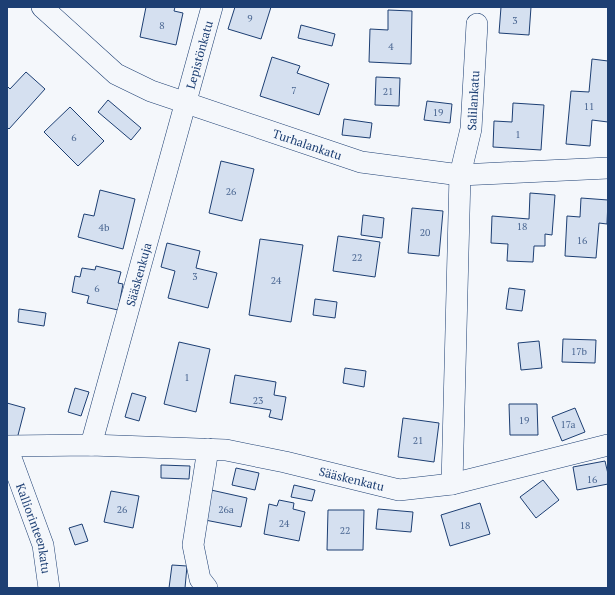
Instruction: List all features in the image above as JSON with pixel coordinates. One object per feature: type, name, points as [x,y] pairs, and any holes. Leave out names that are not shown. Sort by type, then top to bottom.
[{"type":"street","name":"Turhalankatu","points":[[42,7],[116,74],[151,91],[361,162],[460,175],[608,168]]},
{"type":"street","name":"Lepistönkatu","points":[[186,103],[212,7]]},
{"type":"street","name":"Salilankatu","points":[[452,484],[460,175],[471,129],[477,24]]},
{"type":"street","name":"Sääskenkuja","points":[[91,445],[186,103]]},
{"type":"street","name":"Sääskenkatu","points":[[7,446],[91,445],[226,450],[285,462],[398,490],[452,484],[608,445]]},
{"type":"street","name":"Kalliorinteenkatu","points":[[7,446],[43,545],[49,588]]},
{"type":"street","points":[[207,588],[200,579],[193,545],[208,449]]},
{"type":"building","points":[[146,7],[175,7],[174,11],[183,13],[176,45],[140,37]]},
{"type":"building","points":[[235,7],[271,7],[261,39],[228,29]]},
{"type":"building","points":[[501,7],[531,7],[529,35],[499,33]]},
{"type":"building","points":[[388,10],[412,11],[411,64],[369,62],[370,29],[388,30]]},
{"type":"building","points":[[301,25],[335,34],[332,46],[298,38]]},
{"type":"building","points":[[272,57],[300,66],[297,73],[329,84],[319,115],[260,96]]},
{"type":"building","points":[[592,59],[608,61],[608,122],[592,120],[590,146],[566,144],[571,91],[589,92]]},
{"type":"building","points":[[26,72],[45,89],[9,129],[7,127],[7,86],[10,89]]},
{"type":"building","points":[[376,77],[400,78],[399,106],[375,105]]},
{"type":"building","points":[[108,100],[141,128],[131,140],[98,112]]},
{"type":"building","points":[[427,101],[452,104],[450,123],[424,120]]},
{"type":"building","points":[[513,103],[544,105],[541,150],[493,147],[494,121],[512,122]]},
{"type":"building","points":[[70,107],[104,141],[78,166],[44,132]]},
{"type":"building","points":[[344,119],[372,123],[370,138],[342,135]]},
{"type":"building","points":[[221,161],[254,169],[242,221],[209,213]]},
{"type":"building","points":[[100,190],[135,199],[123,249],[78,237],[84,214],[94,216]]},
{"type":"building","points":[[530,193],[555,195],[552,235],[545,234],[545,246],[534,246],[533,262],[507,261],[508,244],[491,243],[492,216],[529,219]]},
{"type":"building","points":[[581,198],[608,200],[607,224],[599,223],[596,258],[565,256],[567,216],[580,217]]},
{"type":"building","points":[[412,208],[443,211],[439,256],[408,253]]},
{"type":"building","points":[[363,215],[384,218],[382,238],[361,235]]},
{"type":"building","points":[[338,236],[380,242],[375,277],[333,271]]},
{"type":"building","points":[[260,239],[303,245],[291,322],[249,315]]},
{"type":"building","points":[[167,243],[200,251],[196,268],[217,273],[208,308],[168,298],[175,271],[161,267]]},
{"type":"building","points":[[96,266],[121,272],[118,283],[123,284],[118,310],[87,303],[89,296],[72,292],[75,276],[80,277],[82,268],[95,270]]},
{"type":"building","points":[[509,288],[525,290],[522,311],[506,309]]},
{"type":"building","points":[[315,299],[337,302],[335,318],[313,315]]},
{"type":"building","points":[[19,309],[46,313],[44,326],[18,322]]},
{"type":"building","points":[[563,339],[596,340],[595,363],[562,362]]},
{"type":"building","points":[[539,341],[542,368],[521,370],[518,343]]},
{"type":"building","points":[[179,342],[210,349],[196,412],[164,404]]},
{"type":"building","points":[[345,368],[366,371],[364,387],[343,383]]},
{"type":"building","points":[[235,375],[276,382],[274,395],[286,397],[282,420],[269,417],[271,410],[230,403]]},
{"type":"building","points":[[75,388],[89,392],[81,416],[68,412]]},
{"type":"building","points":[[132,393],[146,397],[139,421],[125,417]]},
{"type":"building","points":[[7,403],[25,408],[17,439],[7,436]]},
{"type":"building","points":[[509,404],[537,404],[538,435],[510,435]]},
{"type":"building","points":[[575,408],[585,432],[562,441],[552,417]]},
{"type":"building","points":[[403,418],[439,423],[434,462],[398,457]]},
{"type":"building","points":[[605,461],[608,474],[608,484],[577,490],[573,467]]},
{"type":"building","points":[[161,465],[190,466],[189,479],[161,478]]},
{"type":"building","points":[[236,468],[259,473],[255,490],[232,485]]},
{"type":"building","points":[[543,480],[559,500],[536,518],[520,497]]},
{"type":"building","points":[[294,485],[315,490],[312,501],[291,497]]},
{"type":"building","points":[[211,490],[247,498],[241,527],[205,520]]},
{"type":"building","points":[[111,491],[139,496],[133,528],[104,522]]},
{"type":"building","points":[[279,500],[294,503],[293,509],[305,512],[299,541],[264,534],[269,504],[277,506]]},
{"type":"building","points":[[480,503],[490,534],[450,546],[441,515]]},
{"type":"building","points":[[378,509],[413,512],[411,532],[376,529]]},
{"type":"building","points":[[328,510],[364,510],[363,550],[327,550]]},
{"type":"building","points":[[82,524],[88,541],[75,545],[69,528]]},
{"type":"building","points":[[172,565],[187,566],[185,588],[169,588]]}]
